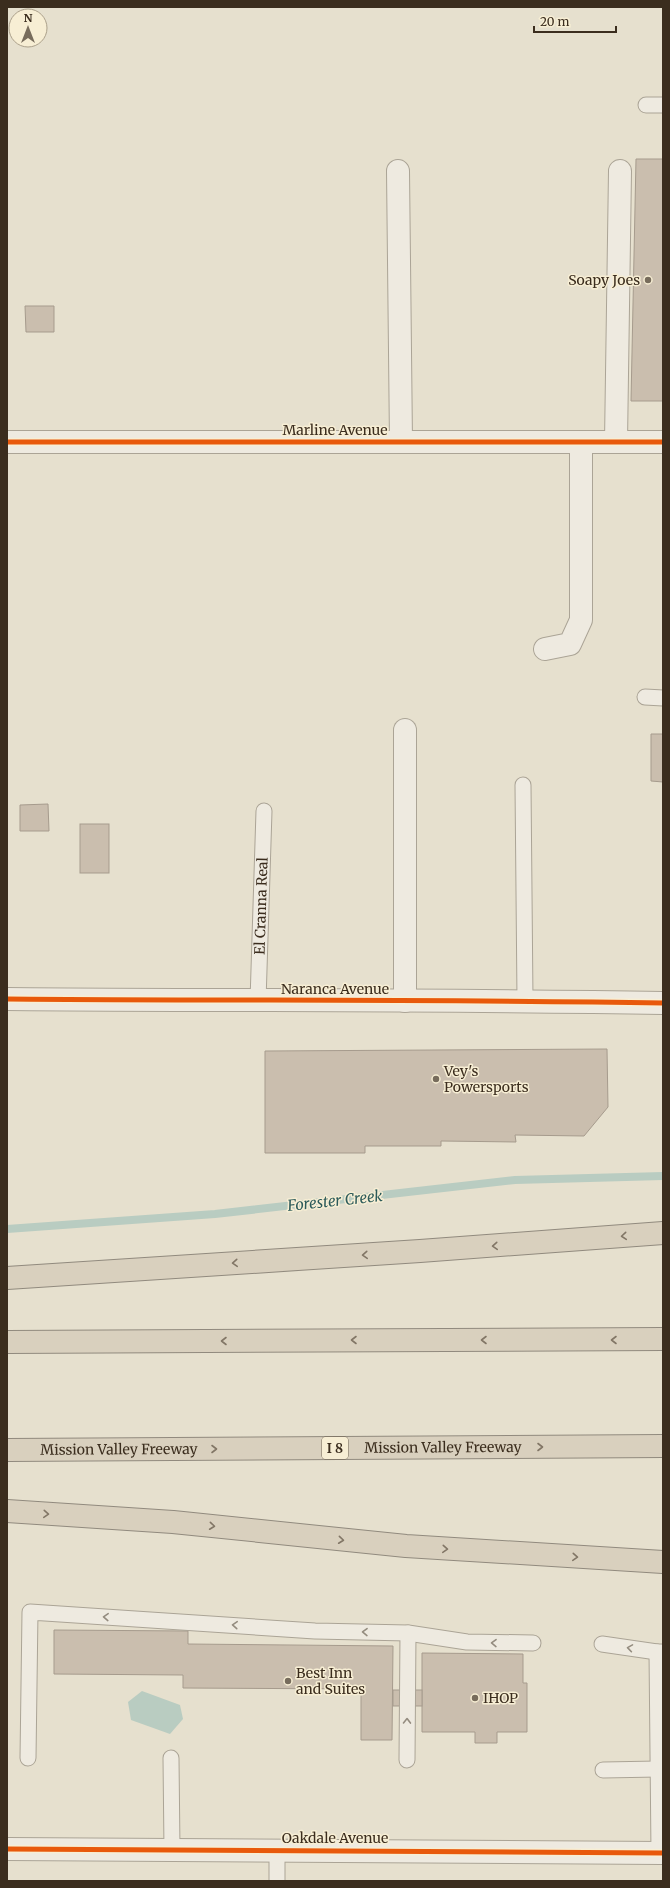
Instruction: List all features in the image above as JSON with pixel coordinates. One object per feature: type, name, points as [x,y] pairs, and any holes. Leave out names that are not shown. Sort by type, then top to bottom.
[{"type":"highway","points":[[7,1278],[420,1251],[663,1232]]},
{"type":"highway","points":[[7,1342],[663,1340]]},
{"type":"highway","name":"Mission Valley Freeway","points":[[7,1450],[663,1446]]},
{"type":"highway","points":[[7,1511],[173,1522],[406,1546],[663,1562]]},
{"type":"street","points":[[398,171],[400,442]]},
{"type":"street","points":[[616,442],[620,171]]},
{"type":"street","name":"Marline Avenue","points":[[7,442],[663,442]]},
{"type":"street","points":[[545,649],[570,644],[581,620],[581,442]]},
{"type":"street","points":[[405,730],[406,1001]]},
{"type":"street","name":"Naranca Avenue","points":[[7,999],[258,1001],[525,1000],[663,1003]]},
{"type":"street","name":"Oakdale Avenue","points":[[7,1849],[661,1853]]},
{"type":"lane","points":[[646,105],[663,105]]},
{"type":"lane","points":[[645,697],[663,698]]},
{"type":"lane","points":[[523,786],[525,1000]]},
{"type":"lane","name":"El Cranna Real","points":[[258,1001],[264,811]]},
{"type":"lane","points":[[28,1758],[30,1612],[315,1631],[408,1633],[467,1642],[533,1643]]},
{"type":"lane","points":[[407,1760],[408,1633]]},
{"type":"lane","points":[[602,1644],[660,1652],[661,1853]]},
{"type":"lane","points":[[171,1758],[172,1850]]},
{"type":"lane","points":[[603,1770],[660,1760]]},
{"type":"lane","points":[[277,1850],[278,1881]]},
{"type":"shaded area","points":[[142,1691],[180,1705],[183,1719],[170,1734],[131,1720],[128,1702]]},
{"type":"building","name":"Soapy Joes","points":[[636,159],[663,159],[663,401],[631,401]]},
{"type":"building","points":[[25,306],[54,306],[54,332],[26,332]]},
{"type":"building","points":[[651,734],[663,734],[663,782],[651,781]]},
{"type":"building","points":[[48,804],[49,831],[20,831],[20,805]]},
{"type":"building","points":[[80,824],[109,824],[109,873],[80,873]]},
{"type":"building","name":"Vey's Powersports","points":[[607,1049],[608,1107],[584,1136],[515,1135],[516,1142],[441,1141],[441,1146],[365,1146],[365,1153],[265,1153],[265,1051]]},
{"type":"building","name":"Best Inn and Suites","points":[[54,1630],[188,1631],[188,1644],[393,1646],[392,1740],[361,1740],[361,1689],[183,1688],[183,1675],[54,1674]]},
{"type":"building","name":"IHOP","points":[[422,1653],[523,1654],[523,1683],[527,1683],[527,1732],[497,1732],[497,1743],[475,1743],[475,1732],[422,1732]]},
{"type":"building","points":[[393,1690],[422,1690],[422,1706],[393,1706]]},
{"type":"waterway","name":"Forester Creek","points":[[7,1229],[215,1214],[515,1180],[663,1176]]},
{"type":"cycle path","points":[[7,442],[663,442]]},
{"type":"cycle path","points":[[7,999],[663,1003]]},
{"type":"cycle path","points":[[7,1849],[663,1853]]},
{"type":"place","name":"Soapy Joes","points":[[648,280]]},
{"type":"place","name":"Vey's Powersports","points":[[436,1079]]},
{"type":"place","name":"Best Inn and Suites","points":[[288,1681]]},
{"type":"place","name":"IHOP","points":[[475,1698]]}]
